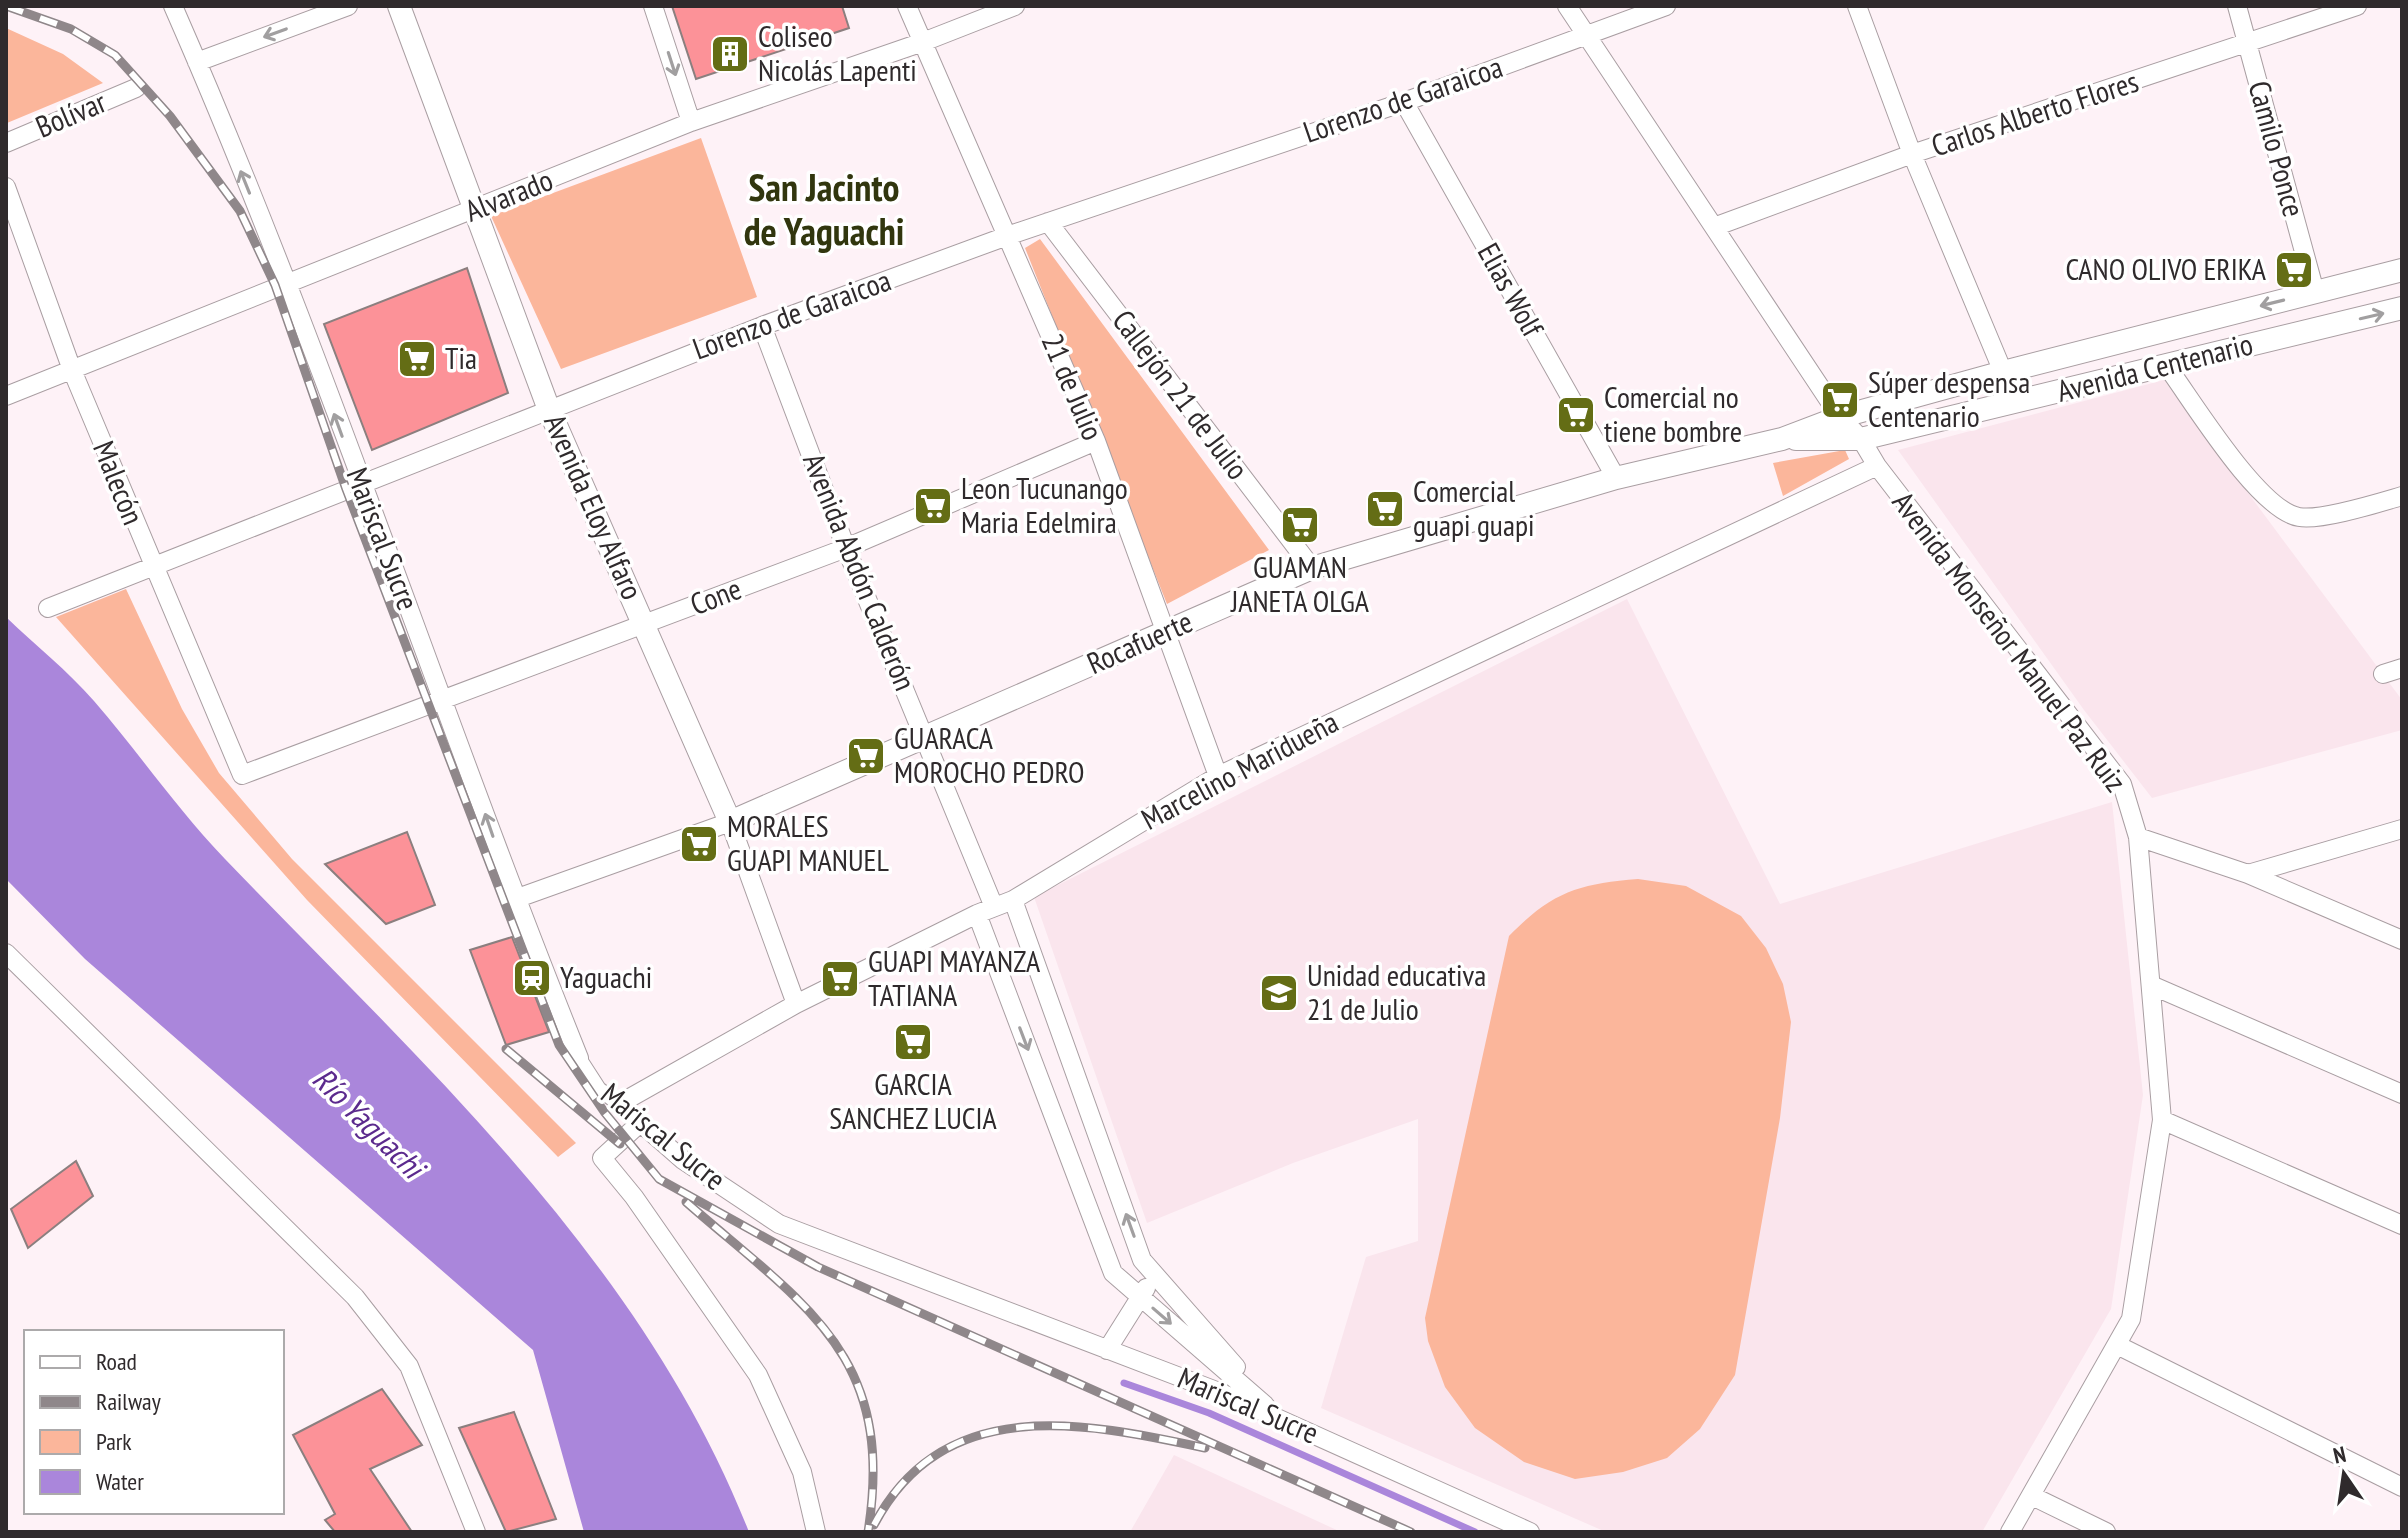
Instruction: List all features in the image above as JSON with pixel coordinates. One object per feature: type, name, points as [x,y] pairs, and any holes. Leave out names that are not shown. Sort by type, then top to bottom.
[{"type":"street","name":"Mariscal Sucre","points":[[173,6],[285,283],[444,697],[515,899],[579,1058],[599,1089],[683,1160],[779,1224],[1280,1417],[1530,1532]]},
{"type":"street","points":[[197,62],[348,6]]},
{"type":"street","name":"Avenida Eloy Alfaro","points":[[399,6],[548,407],[730,822],[796,1004]]},
{"type":"street","points":[[653,6],[691,122]]},
{"type":"street","name":"21 de Julio","points":[[907,6],[1096,441],[1218,776]]},
{"type":"street","name":"Alvarado","points":[[6,396],[691,122],[923,42],[1015,6]]},
{"type":"street","name":"Avenida Monseñor Manuel Paz Ruiz","points":[[1567,6],[1840,417],[1861,439],[1877,466],[2122,784],[2138,837],[2162,1120],[2131,1319],[2010,1532]]},
{"type":"street","name":"Lorenzo de Garaicoa","points":[[48,608],[548,407],[762,326],[1007,236],[1404,102],[1666,6]]},
{"type":"street","points":[[1857,6],[1912,154],[2003,372]]},
{"type":"street","name":"Camilo Ponce","points":[[2237,6],[2315,292]]},
{"type":"street","name":"Carlos Alberto Flores","points":[[1714,227],[1912,154],[2357,6]]},
{"type":"street","name":"Bolívar","points":[[6,143],[136,88]]},
{"type":"street","name":"Elias Wolf","points":[[1404,102],[1616,478]]},
{"type":"street","name":"Malecón","points":[[6,187],[72,370],[242,775]]},
{"type":"street","name":"Callejón 21 de Julio","points":[[1048,222],[1312,568]]},
{"type":"street","name":"Avenida Centenario","points":[[1840,417],[2402,270]]},
{"type":"street","name":"Avenida Centenario","points":[[1861,439],[2402,308]]},
{"type":"street","name":"Avenida Abdón Calderón","points":[[762,326],[846,548],[926,739],[1113,1273],[1280,1417]]},
{"type":"street","points":[[2166,365],[2261,495],[2281,512],[2301,518],[2402,496]]},
{"type":"street","name":"Rocafuerte","points":[[515,899],[730,822],[1312,568],[1616,478],[1782,439],[1840,417]]},
{"type":"street","name":"Rocafuerte","points":[[1782,439],[1861,439]]},
{"type":"street","name":"Cone","points":[[242,775],[846,548],[1096,441]]},
{"type":"street","name":"Marcelino Maridueña","points":[[619,1104],[796,1004],[985,910],[1013,900],[1218,776],[1877,466]]},
{"type":"street","points":[[2383,674],[2402,668]]},
{"type":"street","points":[[2248,874],[2402,829]]},
{"type":"street","points":[[2138,837],[2248,874],[2402,940]]},
{"type":"street","points":[[1013,900],[1142,1260],[1280,1417]]},
{"type":"street","points":[[6,953],[355,1297],[409,1366],[476,1532]]},
{"type":"street","points":[[2151,985],[2402,1094]]},
{"type":"street","points":[[2162,1120],[2402,1225]]},
{"type":"street","points":[[640,1123],[602,1158],[634,1197],[758,1375],[802,1472],[816,1532]]},
{"type":"street","points":[[1107,1350],[1155,1275]]},
{"type":"street","points":[[2117,1345],[2402,1487]]},
{"type":"street","points":[[2032,1496],[2106,1532]]},
{"type":"shaded area","points":[[2164,380],[2402,700],[2402,730],[2152,798],[2084,710],[1898,450]]},
{"type":"shaded area","points":[[1627,599],[1780,904],[2112,802],[2143,1095],[2111,1309],[1982,1532],[1606,1532],[1321,1408],[1366,1257],[1418,1241],[1418,1119],[1293,1163],[1147,1223],[1034,897]]},
{"type":"shaded area","points":[[1174,1455],[1341,1532],[1130,1532]]},
{"type":"green space","points":[[6,28],[63,54],[103,83],[7,123]]},
{"type":"green space","points":[[701,138],[757,297],[561,369],[491,216]]},
{"type":"green space","points":[[1040,239],[1269,550],[1167,604],[1025,248]]},
{"type":"green space","points":[[1845,450],[1849,459],[1783,496],[1773,463]]},
{"type":"green space","points":[[126,589],[182,709],[219,773],[292,859],[576,1143],[558,1157],[307,900],[56,617]]},
{"type":"green space","points":[[1638,879],[1686,886],[1741,916],[1766,948],[1783,984],[1791,1022],[1780,1118],[1735,1375],[1700,1429],[1667,1458],[1623,1472],[1575,1479],[1524,1462],[1475,1428],[1445,1387],[1428,1341],[1425,1318],[1509,936],[1539,909],[1567,893],[1599,884]]},
{"type":"water","name":"Río Yaguachi","points":[[6,617],[84,690],[207,840],[450,1091],[521,1171],[588,1254],[650,1341],[704,1433],[749,1532],[584,1532],[533,1350],[85,959],[6,879]]},
{"type":"building","name":"Coliseo Nicolás Lapenti","points":[[672,6],[842,6],[849,28],[696,79]]},
{"type":"building","name":"Tia","points":[[467,268],[508,393],[372,450],[324,324]]},
{"type":"building","points":[[407,832],[435,905],[386,924],[325,864]]},
{"type":"building","points":[[512,937],[549,1032],[506,1045],[470,950]]},
{"type":"building","points":[[76,1161],[93,1196],[28,1248],[11,1209]]},
{"type":"building","points":[[382,1389],[422,1445],[370,1469],[412,1532],[335,1532],[325,1520],[335,1514],[293,1435]]},
{"type":"building","points":[[514,1412],[556,1519],[506,1532],[459,1428]]},
{"type":"waterway","points":[[1124,1383],[1209,1413],[1475,1532]]},
{"type":"railway","points":[[6,6],[71,29],[115,55],[170,116],[240,211],[275,285],[346,489],[559,1045],[605,1113],[659,1179],[818,1267],[1411,1532]]},
{"type":"railway","points":[[506,1049],[620,1144]]},
{"type":"railway","points":[[686,1202],[803,1305],[832,1339],[854,1377],[868,1420],[873,1471],[868,1532]]},
{"type":"railway","points":[[874,1525],[903,1483],[938,1454],[977,1436],[1020,1427],[1065,1426],[1112,1430],[1205,1448]]},
{"type":"place","name":"Coliseo Nicolás Lapenti","points":[[730,54]]},
{"type":"place","name":"CANO OLIVO ERIKA","points":[[2294,270]]},
{"type":"place","name":"Tia","points":[[417,359]]},
{"type":"place","name":"Súper despensa Centenario","points":[[1840,400]]},
{"type":"place","name":"Comercial no tiene bombre","points":[[1576,415]]},
{"type":"place","name":"Leon Tucunango Maria Edelmira","points":[[933,506]]},
{"type":"place","name":"Comercial guapi guapi","points":[[1385,509]]},
{"type":"place","name":"GUAMAN JANETA OLGA","points":[[1300,525]]},
{"type":"place","name":"GUARACA MOROCHO PEDRO","points":[[866,756]]},
{"type":"place","name":"MORALES GUAPI MANUEL","points":[[699,844]]},
{"type":"place","name":"Yaguachi","points":[[532,978]]},
{"type":"place","name":"GUAPI MAYANZA TATIANA","points":[[840,979]]},
{"type":"place","name":"Unidad educativa 21 de Julio","points":[[1279,993]]},
{"type":"place","name":"GARCIA SANCHEZ LUCIA","points":[[913,1042]]},
{"type":"district","name":"San Jacinto de Yaguachi","points":[[824,210]]}]
